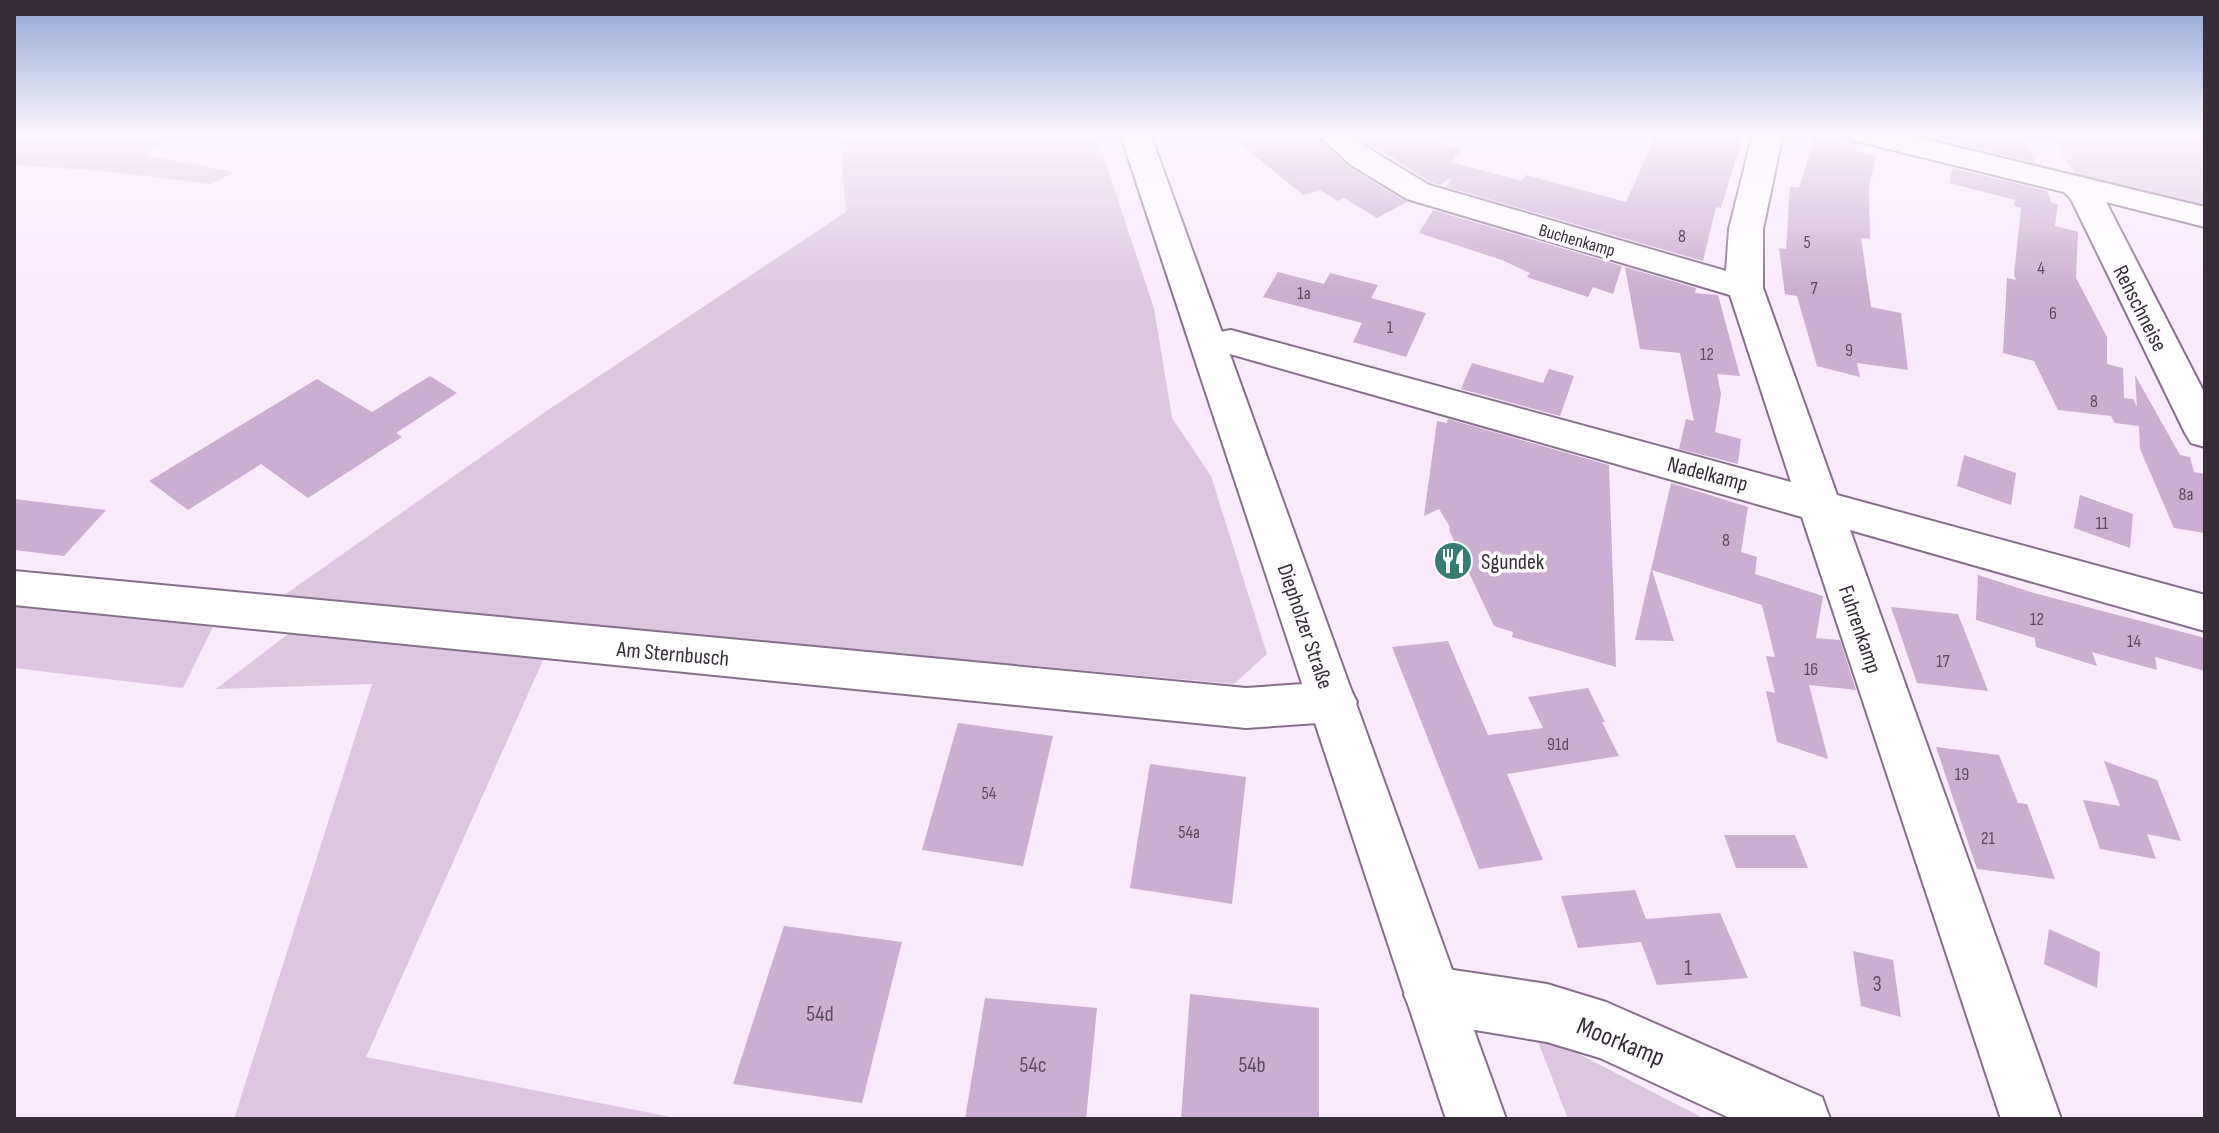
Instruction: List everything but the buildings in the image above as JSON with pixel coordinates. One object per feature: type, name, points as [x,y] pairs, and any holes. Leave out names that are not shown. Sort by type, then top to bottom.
[{"type":"street","name":"Diepholzer Straße","points":[[1154,186],[1476,1119]]},
{"type":"street","name":"Buchenkamp","points":[[1408,186],[1418,192],[1745,288]]},
{"type":"street","name":"Fuhrenkamp","points":[[1756,186],[1743,241],[1741,262],[1745,288],[1811,472],[1818,503],[2031,1119]]},
{"type":"street","name":"Rehschneise","points":[[2076,186],[2085,194],[2205,433]]},
{"type":"street","points":[[2079,186],[2205,217]]},
{"type":"street","name":"Nadelkamp","points":[[1209,344],[1231,342],[2205,613]]},
{"type":"street","name":"Am Sternbusch","points":[[14,588],[1246,708],[1333,702]]},
{"type":"street","name":"Moorkamp","points":[[1433,995],[1547,1013],[1606,1031],[1800,1119]]},
{"type":"shaded area","points":[[844,186],[1113,186],[1154,309],[1172,418],[1211,476],[1267,654],[1234,684],[280,598],[548,410],[846,212]]},
{"type":"shaded area","points":[[2109,186],[2205,186],[2205,210]]},
{"type":"shaded area","points":[[14,607],[213,627],[183,688],[14,668]]},
{"type":"shaded area","points":[[288,634],[544,658],[366,1057],[681,1119],[234,1119],[372,684],[216,689]]},
{"type":"shaded area","points":[[1534,1031],[1705,1119],[1568,1119]]},
{"type":"place","name":"Sgundek","points":[[1453,561]]}]
